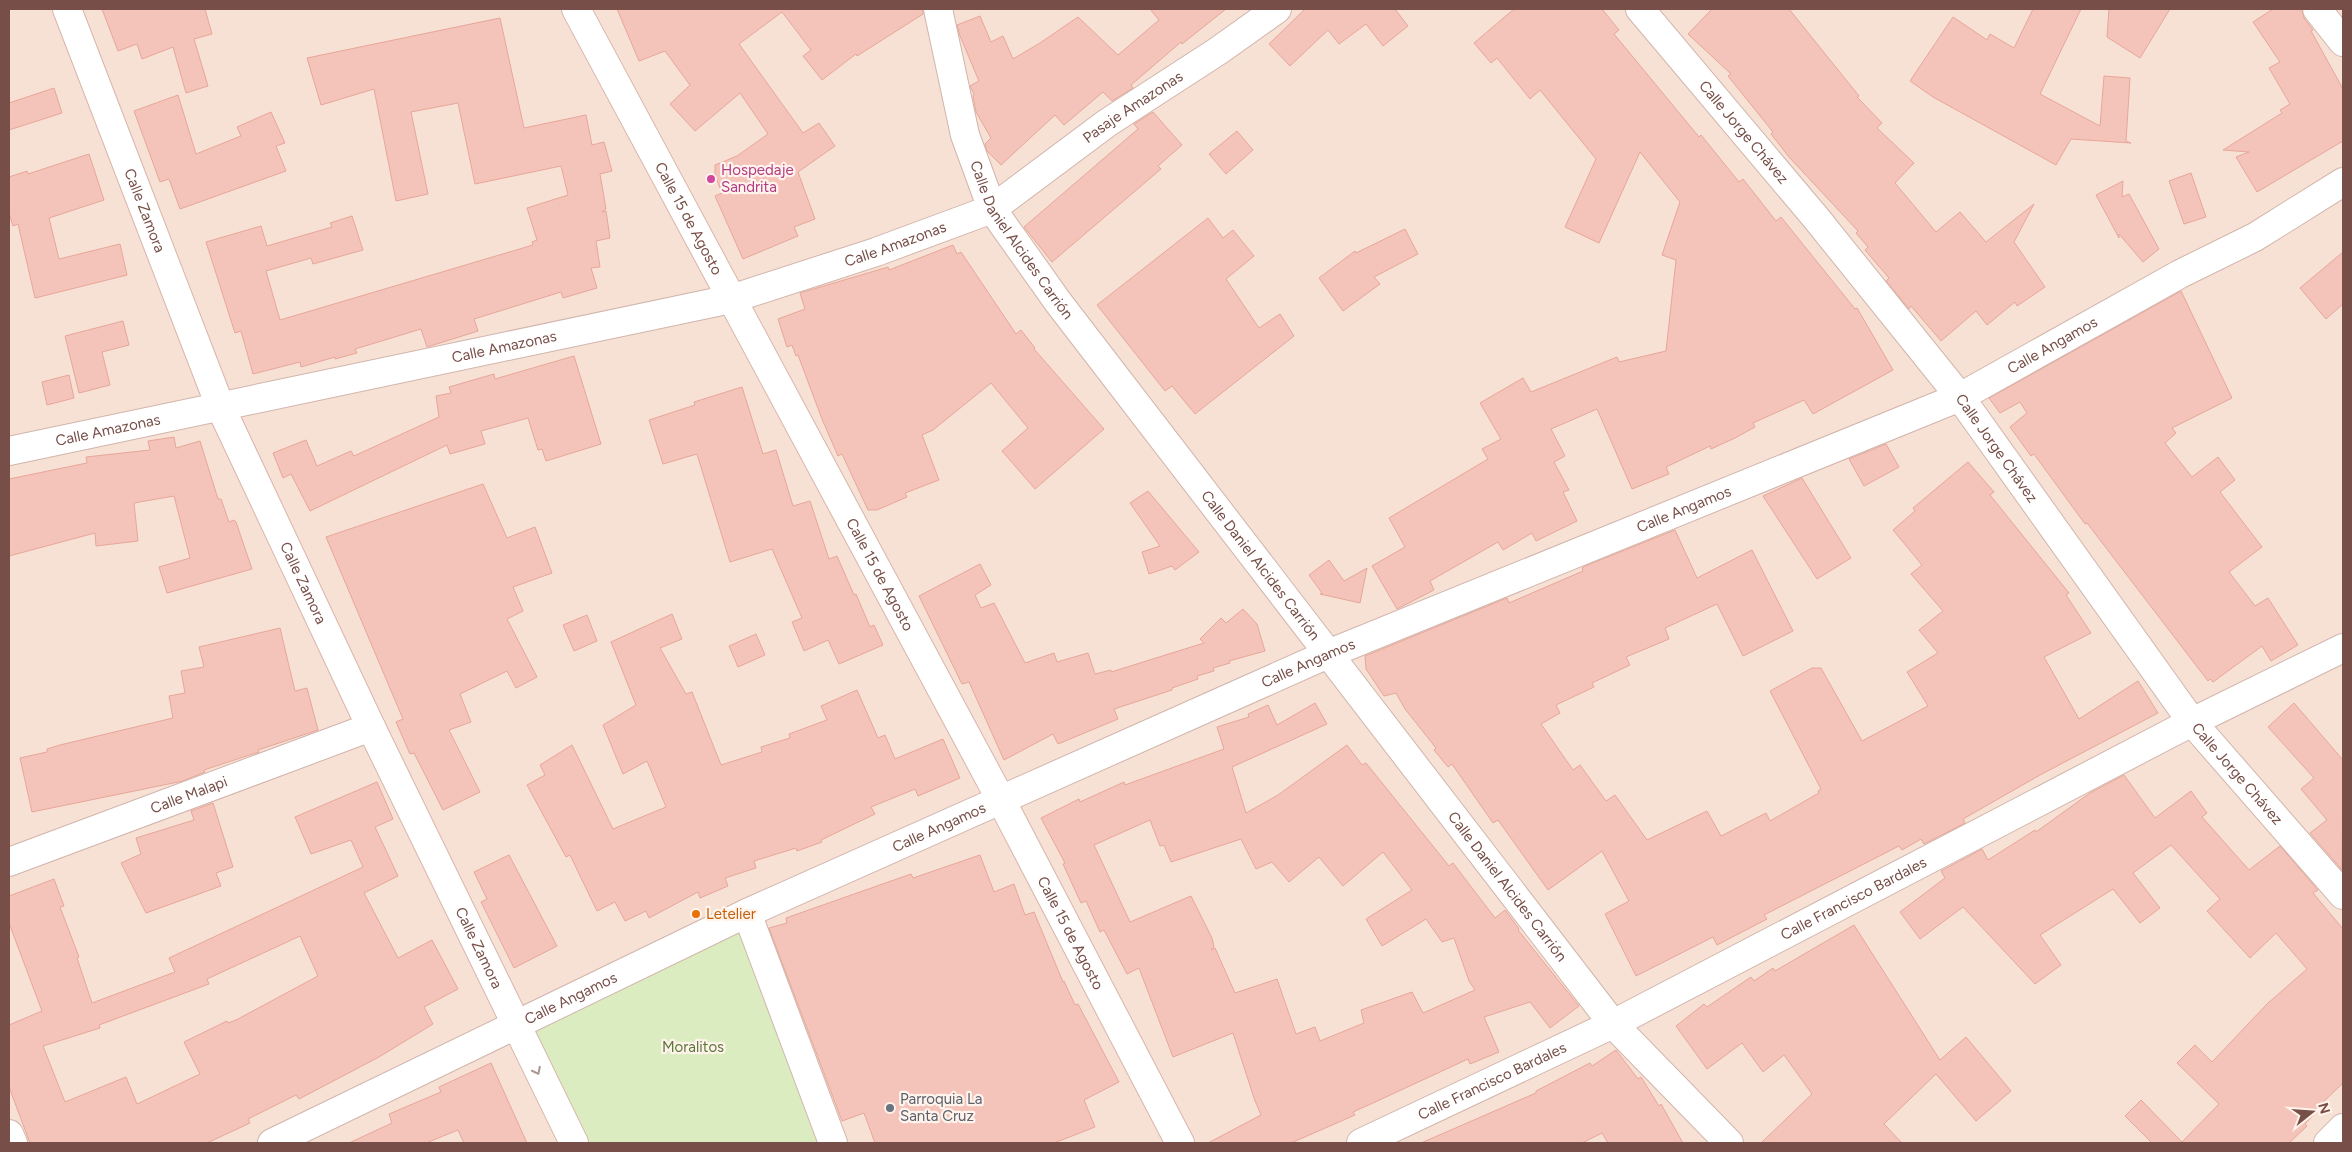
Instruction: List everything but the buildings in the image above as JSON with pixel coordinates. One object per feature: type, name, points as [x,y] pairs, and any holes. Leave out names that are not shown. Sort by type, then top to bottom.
[{"type":"street","name":"Calle Zamora","points":[[68,9],[220,406],[371,727],[574,1143]]},
{"type":"street","name":"Calle 15 de Agosto","points":[[576,9],[1001,800],[1180,1143]]},
{"type":"street","name":"Calle Daniel Alcides Carrión","points":[[938,9],[965,136],[992,210],[1058,302],[1613,1024],[1729,1143]]},
{"type":"street","name":"Pasaje Amazonas","points":[[992,210],[1106,123],[1218,51],[1277,9]]},
{"type":"street","name":"Calle Jorge Chávez","points":[[1640,9],[1816,218],[1960,397],[2192,722],[2343,895]]},
{"type":"street","points":[[2317,9],[2343,42]]},
{"type":"street","name":"Calle Angamos","points":[[272,1143],[516,1027],[747,913],[1328,654],[1960,397],[2180,274],[2255,237],[2343,182]]},
{"type":"street","name":"Calle Amazonas","points":[[9,451],[731,299],[876,252],[992,210]]},
{"type":"street","name":"Calle Francisco Bardales","points":[[1361,1143],[1613,1024],[2192,722],[2343,648]]},
{"type":"street","name":"Calle Malapi","points":[[9,862],[371,727]]},
{"type":"street","points":[[747,913],[832,1143]]},
{"type":"street","points":[[2328,1143],[2343,1128]]},
{"type":"street","points":[[9,1134],[13,1143]]},
{"type":"shaded area","points":[[9,9],[2343,9],[2343,1143],[9,1143]]},
{"type":"green space","name":"Moralitos","points":[[747,913],[833,1143],[574,1143],[515,1027]]},
{"type":"place","name":"Hospedaje Sandrita","points":[[711,179]]},
{"type":"place","name":"Letelier","points":[[696,914]]},
{"type":"place","name":"Parroquia La Santa Cruz","points":[[890,1108]]}]
